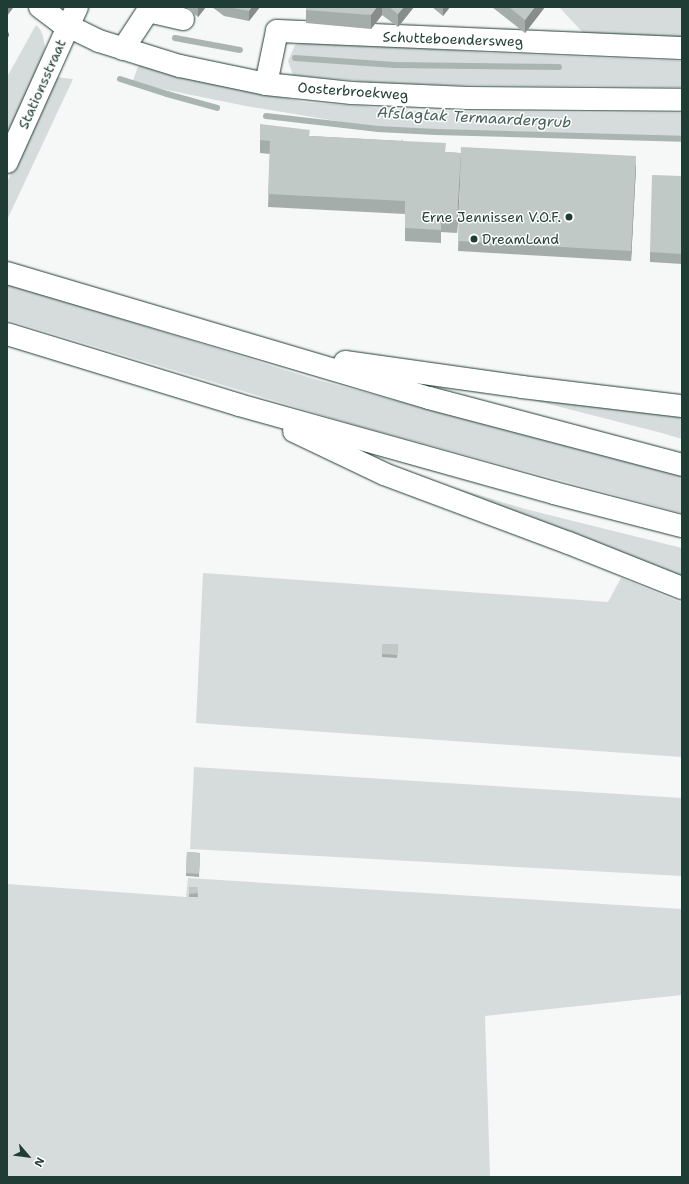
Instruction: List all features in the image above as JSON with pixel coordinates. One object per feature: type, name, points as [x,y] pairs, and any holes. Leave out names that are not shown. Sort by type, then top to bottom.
[{"type":"main road","name":"Oosterbroekweg","points":[[40,7],[52,17],[72,16],[99,42],[180,66],[266,84],[352,93],[468,98],[682,100]]},
{"type":"main road","points":[[123,49],[148,11],[183,19]]},
{"type":"main road","name":"Stationsstraat","points":[[7,162],[72,16]]},
{"type":"main road","name":"Schutteboendersweg","points":[[266,84],[277,31],[682,48]]},
{"type":"main road","points":[[7,273],[265,351],[429,398],[682,465]]},
{"type":"main road","points":[[7,334],[239,405],[554,493],[682,526]]},
{"type":"main road","points":[[265,351],[522,387],[682,406]]},
{"type":"main road","points":[[239,405],[384,474],[569,543],[682,588]]},
{"type":"shaded area","points":[[559,7],[682,7],[682,41],[589,39]]},
{"type":"shaded area","points":[[36,25],[40,29],[43,36],[45,48],[42,58],[7,136],[7,77]]},
{"type":"shaded area","points":[[335,42],[490,53],[682,61],[682,87],[445,85],[371,82],[293,75],[288,61],[295,45],[302,43]]},
{"type":"shaded area","points":[[139,64],[239,89],[304,102],[424,111],[682,113],[682,139],[556,134],[416,131],[354,124],[246,106],[132,83]]},
{"type":"shaded area","points":[[55,77],[73,79],[7,220],[7,182]]},
{"type":"shaded area","points":[[7,283],[314,379],[682,476],[682,513],[359,426],[7,320]]},
{"type":"shaded area","points":[[517,396],[682,414],[682,439],[662,433]]},
{"type":"shaded area","points":[[453,487],[525,509],[682,548],[682,583]]},
{"type":"shaded area","points":[[203,573],[608,602],[621,578],[682,603],[682,757],[196,723]]},
{"type":"shaded area","points":[[194,767],[682,798],[682,876],[190,849]]},
{"type":"shaded area","points":[[188,878],[682,909],[682,995],[485,1016],[490,1177],[7,1177],[7,884],[186,897]]},
{"type":"building","points":[[228,7],[252,7],[249,11]]},
{"type":"building","points":[[306,7],[377,7],[371,15],[306,10]]},
{"type":"building","points":[[389,7],[404,7],[398,14]]},
{"type":"building","points":[[509,7],[535,7],[525,20]]},
{"type":"building","points":[[260,124],[310,130],[309,136],[401,141],[402,139],[403,141],[446,143],[445,152],[461,153],[457,220],[441,219],[441,230],[405,228],[405,201],[268,194],[270,141],[260,140]]},
{"type":"building","points":[[461,147],[636,156],[631,251],[458,241]]},
{"type":"building","points":[[652,175],[682,176],[682,254],[650,252]]},
{"type":"building","points":[[382,644],[398,644],[397,655],[382,654]]},
{"type":"building","points":[[187,852],[200,853],[199,874],[186,873]]},
{"type":"building","points":[[189,887],[197,887],[198,893],[189,894]]},
{"type":"waterway","points":[[175,38],[240,50]]},
{"type":"waterway","points":[[295,58],[395,65],[559,67]]},
{"type":"waterway","name":"Afslagtak Termaardergrub","points":[[120,79],[217,108]]},
{"type":"waterway","name":"Afslagtak Termaardergrub","points":[[266,116],[378,129],[682,139]]},
{"type":"place","name":"Erne Jennissen V.O.F.","points":[[569,217]]},
{"type":"place","name":"DreamLand","points":[[474,239]]}]
